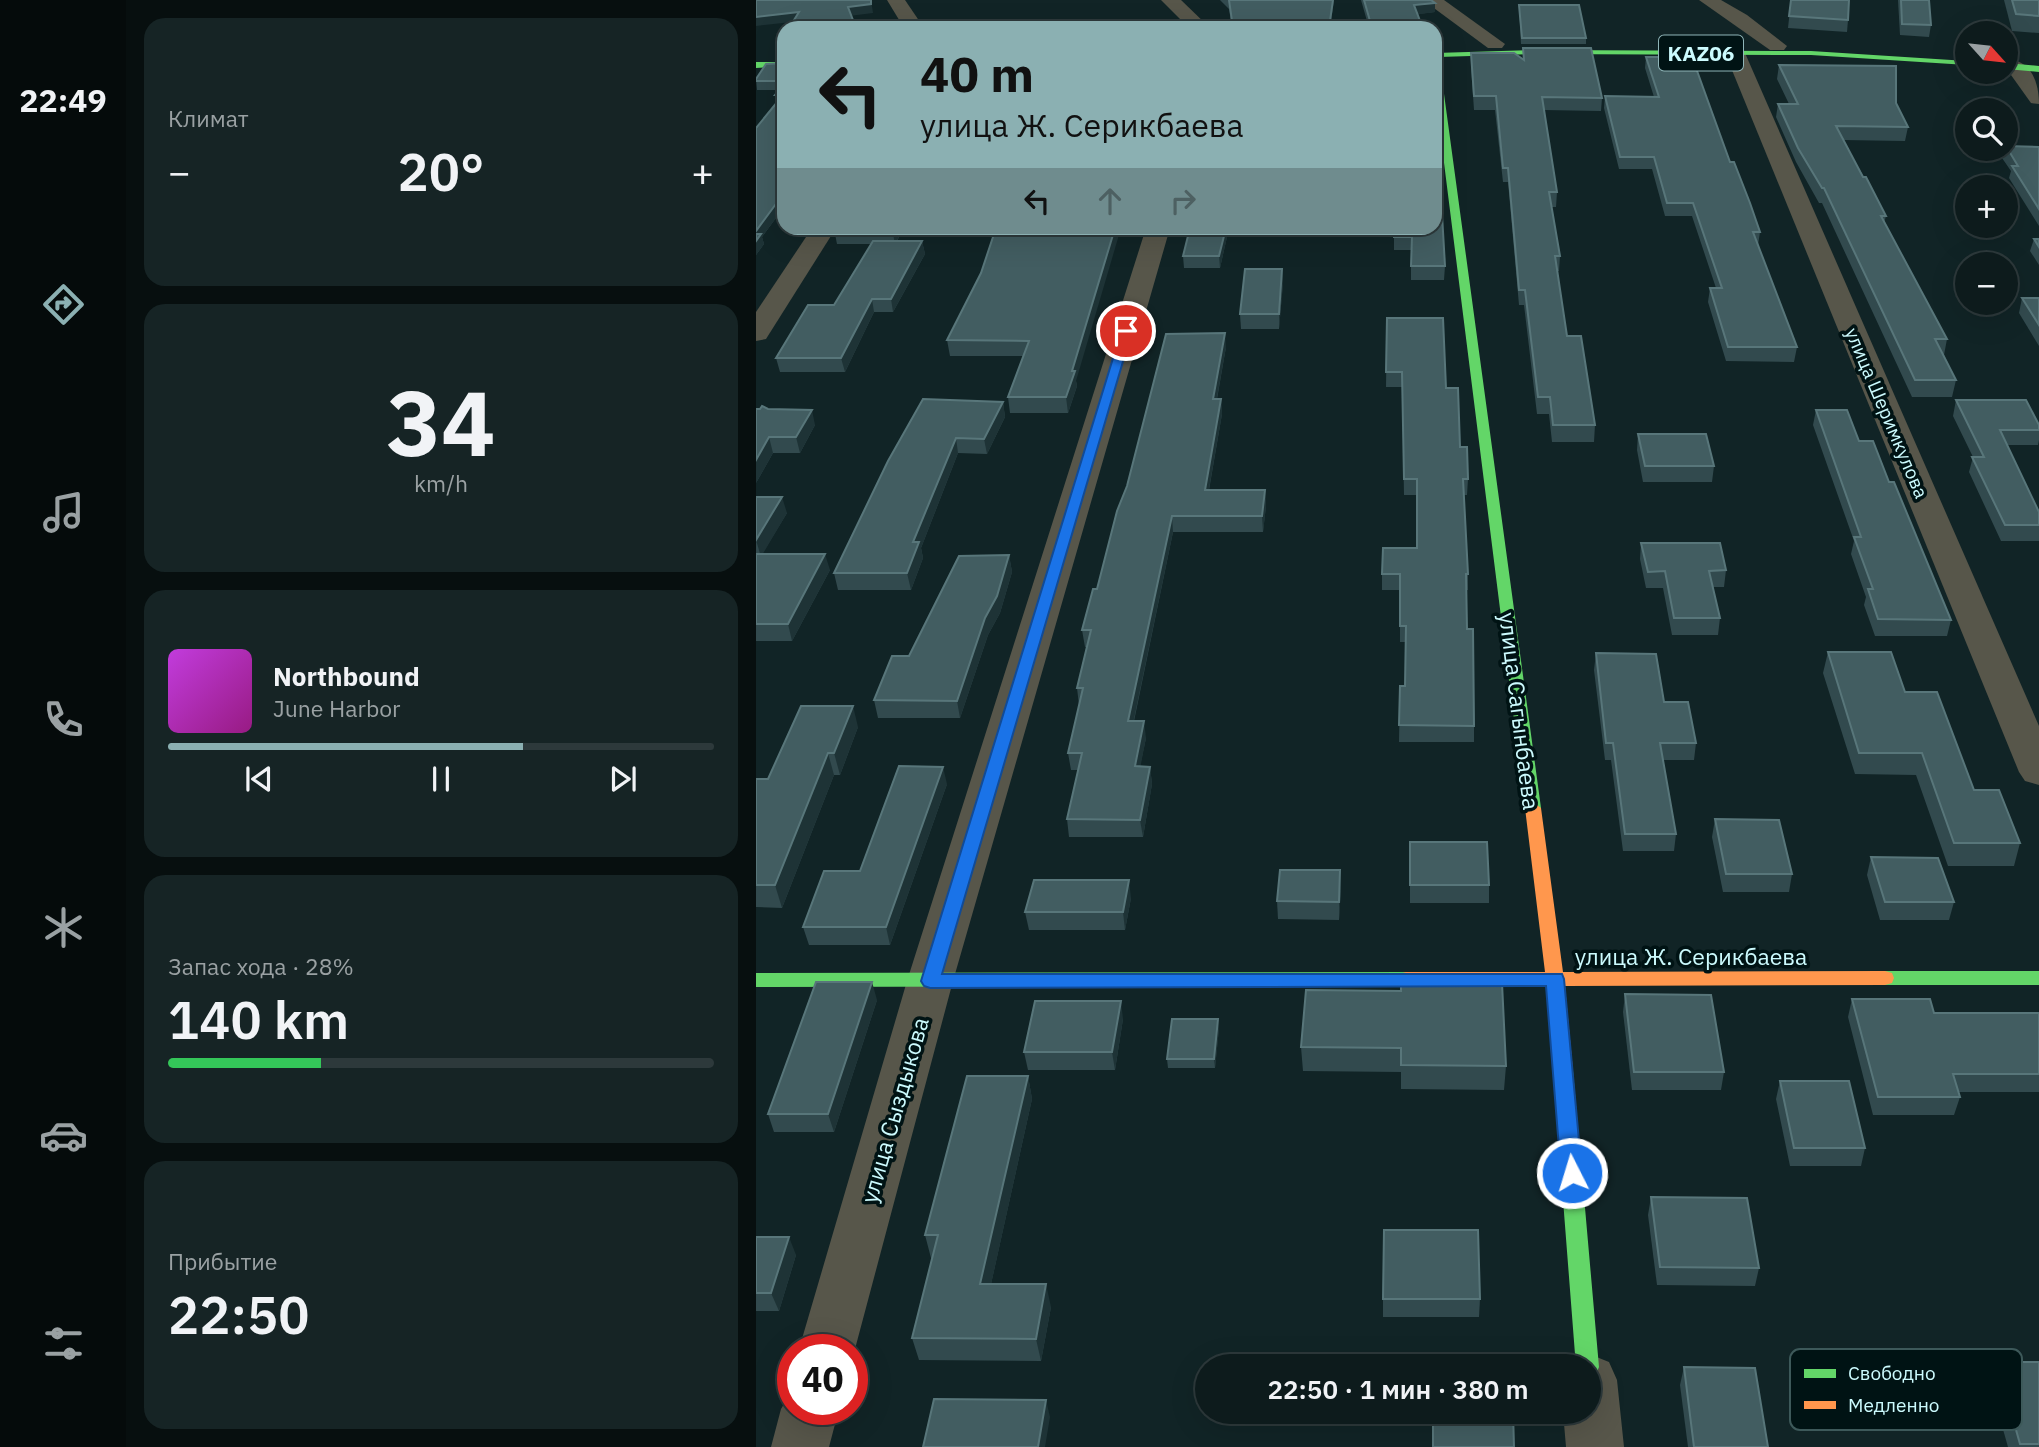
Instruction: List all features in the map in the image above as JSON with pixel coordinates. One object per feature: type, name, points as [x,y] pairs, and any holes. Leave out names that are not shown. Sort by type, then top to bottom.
[{"type":"main road","name":"KАZ06","points":[[1442,46],[1777,46],[1955,55]]},
{"type":"main road","name":"KАZ06","points":[[1442,56],[1811,53],[1955,62]]},
{"type":"main road","points":[[2018,63],[2039,62]]},
{"type":"main road","points":[[756,65],[777,64]]},
{"type":"main road","points":[[2018,66],[2039,69]]},
{"type":"main road","points":[[756,74],[777,73]]},
{"type":"main road","name":"улица Сагынбаева","points":[[1442,110],[1555,979],[1587,1354]]},
{"type":"main road","name":"улица Ж. Серикбаева","points":[[756,980],[2039,978]]},
{"type":"street","points":[[897,0],[910,21]]},
{"type":"street","points":[[1170,0],[1192,21]]},
{"type":"street","points":[[1432,0],[1495,44]]},
{"type":"street","points":[[1707,0],[1740,19],[1777,46]]},
{"type":"street","name":"улица Шеримкулова","points":[[1735,53],[2039,772]]},
{"type":"street","points":[[2018,75],[2039,98]]},
{"type":"street","points":[[756,333],[819,235]]},
{"type":"street","name":"улица Сыздыкова","points":[[831,1334],[930,981],[1156,235]]},
{"type":"street","points":[[1593,1424],[1595,1447]]},
{"type":"street","points":[[800,1447],[806,1425]]},
{"type":"building","points":[[756,0],[871,0],[871,4],[848,7],[853,21],[793,21],[799,12],[756,17]]},
{"type":"building","points":[[1229,0],[1333,0],[1330,21],[1232,21]]},
{"type":"building","points":[[1364,0],[1431,0],[1435,3],[1414,5],[1420,21],[1370,21]]},
{"type":"building","points":[[1791,0],[1849,0],[1848,20],[1789,16]]},
{"type":"building","points":[[1901,0],[1929,0],[1931,25],[1902,24]]},
{"type":"building","points":[[2012,0],[2039,0],[2039,16],[2016,14]]},
{"type":"building","points":[[1519,5],[1579,5],[1586,38],[1522,38]]},
{"type":"building","points":[[1523,48],[1591,48],[1602,98],[1542,97],[1557,192],[1549,192],[1560,256],[1555,256],[1567,336],[1581,336],[1595,425],[1553,425],[1550,397],[1538,397],[1525,290],[1519,290],[1508,168],[1503,168],[1496,96],[1474,96],[1471,53],[1514,53],[1524,60]]},
{"type":"building","points":[[1646,57],[1692,57],[1730,162],[1734,162],[1750,203],[1760,232],[1753,232],[1797,347],[1728,347],[1710,288],[1722,288],[1693,203],[1667,203],[1654,157],[1620,157],[1605,96],[1659,97]]},
{"type":"building","points":[[777,63],[777,81],[756,81],[766,64]]},
{"type":"building","points":[[1779,65],[1896,66],[1896,103],[1908,127],[1836,126],[1863,177],[1866,177],[1886,216],[1881,216],[1947,339],[1935,339],[1956,380],[1915,380],[1824,188],[1798,148],[1778,104],[1798,104]]},
{"type":"building","points":[[777,102],[777,202],[756,231],[756,128]]},
{"type":"building","points":[[2018,146],[2039,147],[2039,209],[2012,166],[2018,166],[2015,161],[2018,161]]},
{"type":"building","points":[[1442,214],[1445,266],[1411,266],[1412,237],[1394,237],[1442,235]]},
{"type":"building","points":[[994,235],[1113,235],[1066,397],[1008,397],[1029,341],[947,340],[981,273]]},
{"type":"building","points":[[1188,235],[1224,235],[1219,256],[1183,256]]},
{"type":"building","points":[[873,241],[922,241],[891,299],[872,299],[841,358],[776,358],[808,305],[834,305]]},
{"type":"building","points":[[1245,269],[1282,269],[1279,314],[1240,314]]},
{"type":"building","points":[[2022,298],[2039,298],[2039,325]]},
{"type":"building","points":[[1387,318],[1443,318],[1446,388],[1458,388],[1460,447],[1467,447],[1468,479],[1463,479],[1468,574],[1467,629],[1473,629],[1474,726],[1399,725],[1400,686],[1405,686],[1406,626],[1400,626],[1400,574],[1382,574],[1383,548],[1417,548],[1417,479],[1404,479],[1402,372],[1386,372]]},
{"type":"building","points":[[1225,333],[1213,399],[1221,399],[1205,490],[1265,490],[1262,516],[1172,516],[1128,721],[1144,721],[1135,766],[1150,767],[1140,820],[1067,819],[1082,753],[1068,753],[1083,688],[1077,688],[1091,630],[1082,630],[1127,486],[1166,334]]},
{"type":"building","points":[[923,399],[1003,402],[984,439],[956,438],[913,542],[919,542],[907,573],[834,573],[888,461]]},
{"type":"building","points":[[1956,400],[2026,400],[2039,430],[2000,430],[2039,512],[2039,525],[2005,525],[1972,457],[1984,457]]},
{"type":"building","points":[[762,406],[768,409],[812,410],[796,437],[769,437],[756,460],[756,409]]},
{"type":"building","points":[[1816,410],[1847,410],[1859,441],[1873,441],[1889,482],[1894,482],[1951,620],[1878,619],[1868,589],[1873,589],[1854,537],[1861,537]]},
{"type":"building","points":[[1638,434],[1706,434],[1714,466],[1645,466]]},
{"type":"building","points":[[756,497],[782,497],[756,540]]},
{"type":"building","points":[[1641,543],[1720,543],[1726,570],[1709,571],[1720,618],[1674,618],[1665,571],[1648,572]]},
{"type":"building","points":[[756,554],[825,554],[788,624],[756,624]]},
{"type":"building","points":[[1009,555],[997,596],[985,618],[957,701],[874,700],[892,656],[909,656],[959,556]]},
{"type":"building","points":[[1828,652],[1891,652],[1905,692],[1937,692],[1974,790],[1999,790],[2020,843],[1954,843],[1922,753],[1859,753]]},
{"type":"building","points":[[1596,653],[1656,654],[1664,702],[1688,702],[1696,743],[1660,743],[1676,834],[1625,834],[1613,743],[1606,743]]},
{"type":"building","points":[[801,706],[853,706],[834,753],[828,753],[775,885],[756,885],[756,779],[768,779]]},
{"type":"building","points":[[899,766],[943,767],[886,927],[803,927],[824,871],[860,871]]},
{"type":"building","points":[[1715,819],[1779,820],[1792,874],[1726,874]]},
{"type":"building","points":[[1410,842],[1487,842],[1489,885],[1410,885]]},
{"type":"building","points":[[1871,857],[1938,858],[1954,902],[1885,902]]},
{"type":"building","points":[[1280,870],[1340,870],[1339,902],[1277,901]]},
{"type":"building","points":[[1034,880],[1129,880],[1123,912],[1025,912]]},
{"type":"building","points":[[816,982],[872,982],[828,1114],[768,1114]]},
{"type":"building","points":[[1401,983],[1502,983],[1506,1066],[1401,1065],[1401,1048],[1301,1047],[1306,990],[1401,991]]},
{"type":"building","points":[[1625,994],[1711,995],[1724,1072],[1634,1072]]},
{"type":"building","points":[[1852,999],[1930,999],[1934,1013],[2039,1013],[2039,1074],[1953,1074],[1960,1097],[1878,1097]]},
{"type":"building","points":[[1035,1001],[1121,1001],[1112,1052],[1024,1052]]},
{"type":"building","points":[[1172,1019],[1218,1019],[1214,1059],[1167,1059]]},
{"type":"building","points":[[967,1076],[1028,1076],[980,1284],[1046,1284],[1036,1339],[912,1338],[938,1235],[925,1235]]},
{"type":"building","points":[[1780,1081],[1849,1081],[1865,1148],[1794,1148]]},
{"type":"building","points":[[1651,1197],[1747,1198],[1759,1268],[1660,1267]]},
{"type":"building","points":[[1384,1230],[1478,1230],[1480,1299],[1383,1299]]},
{"type":"building","points":[[756,1237],[789,1237],[771,1293],[756,1293]]},
{"type":"building","points":[[2022,1362],[2039,1362],[2039,1444],[2020,1444],[2016,1430],[2022,1430]]},
{"type":"building","points":[[1684,1367],[1755,1368],[1768,1447],[1694,1447]]},
{"type":"building","points":[[934,1399],[1046,1400],[1038,1447],[923,1447]]},
{"type":"building","points":[[1433,1424],[1513,1424],[1514,1447],[1433,1447]]},
{"type":"traffic: fast","points":[[1442,55],[1532,52],[1811,53],[1955,62]]},
{"type":"traffic: fast","points":[[756,65],[777,64]]},
{"type":"traffic: fast","points":[[2018,67],[2039,69]]},
{"type":"traffic: fast","points":[[1442,112],[1533,808]]},
{"type":"traffic: fast","points":[[1885,978],[2039,978]]},
{"type":"traffic: fast","points":[[756,980],[1406,979]]},
{"type":"traffic: fast","points":[[1563,1071],[1587,1354]]},
{"type":"traffic: slow","points":[[1533,808],[1555,979],[1563,1071]]},
{"type":"traffic: slow","points":[[1406,979],[1885,978]]},
{"type":"route","points":[[1126,331],[930,981],[1555,979],[1572,1173]]}]
